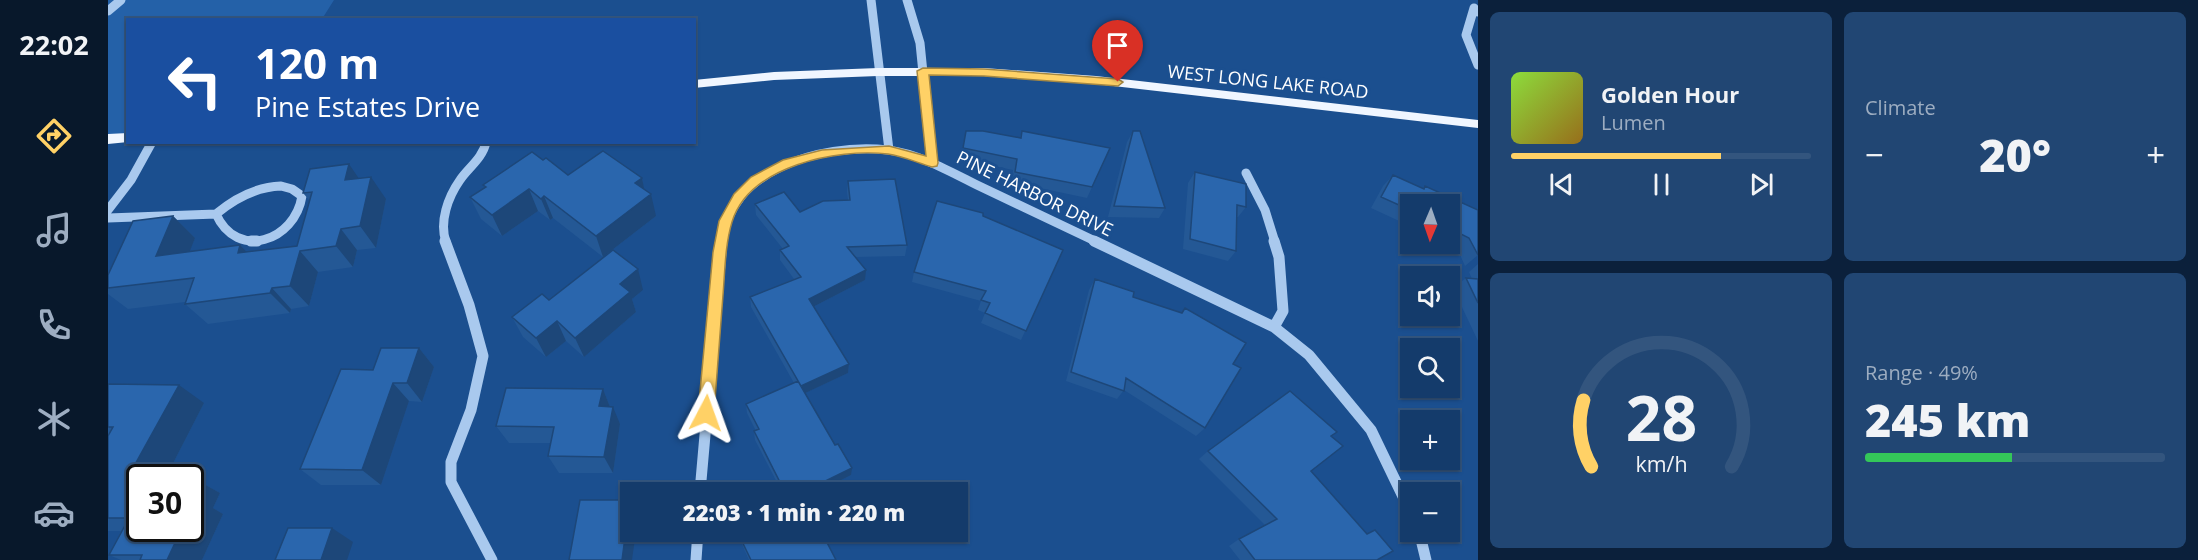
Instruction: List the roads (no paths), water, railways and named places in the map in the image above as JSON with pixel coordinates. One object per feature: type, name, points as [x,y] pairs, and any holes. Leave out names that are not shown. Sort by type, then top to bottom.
[{"type":"main road","name":"WEST LONG LAKE ROAD","points":[[696,84],[774,76],[923,71],[984,72],[1096,80],[1478,124]]},
{"type":"main road","points":[[108,139],[126,137]]},
{"type":"street","points":[[108,11],[122,0]]},
{"type":"street","points":[[871,0],[889,150]]},
{"type":"street","points":[[907,0],[920,43],[932,163]]},
{"type":"street","points":[[1474,7],[1466,35],[1478,64]]},
{"type":"street","points":[[108,210],[131,180],[151,144]]},
{"type":"street","points":[[486,144],[455,189],[444,214],[444,238],[469,304],[483,356],[471,410],[451,462],[452,482],[492,560]]},
{"type":"street","name":"PINE HARBOR DRIVE","points":[[701,482],[720,252],[725,221],[738,197],[756,180],[787,163],[822,154],[889,150],[932,163],[1274,327],[1309,355],[1371,430],[1400,490]]},
{"type":"street","points":[[1246,173],[1265,210],[1279,257],[1283,311],[1274,327]]},
{"type":"street","points":[[108,218],[216,214],[226,205],[246,194],[280,185],[296,190],[302,196],[302,204],[292,225],[276,236],[260,240],[242,240],[231,236],[222,228],[216,214]]},
{"type":"street","points":[[696,560],[697,542]]},
{"type":"street","points":[[1422,542],[1426,560]]}]
